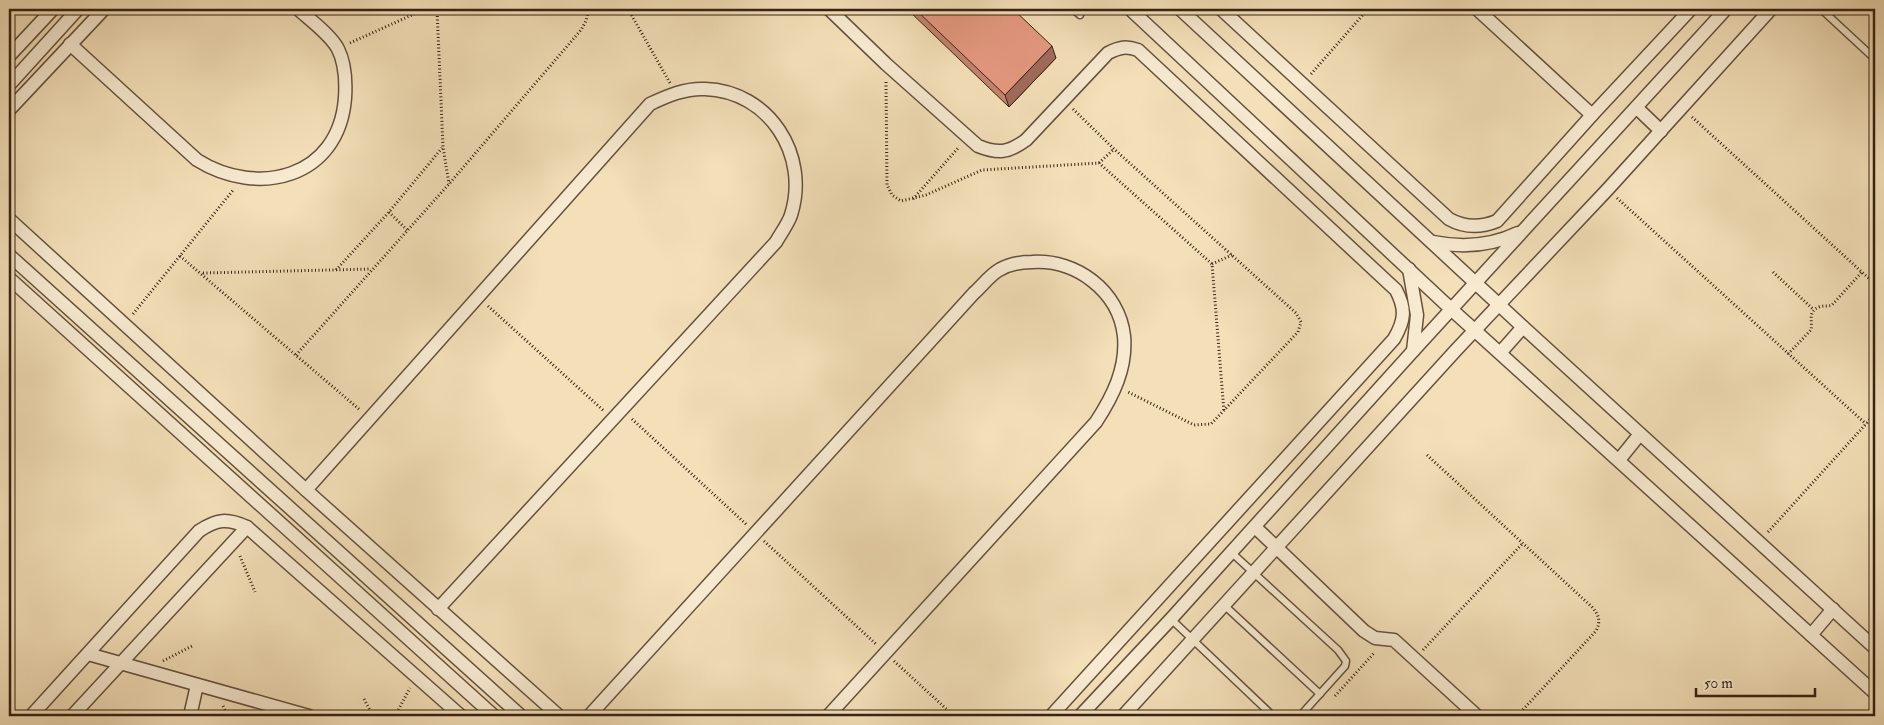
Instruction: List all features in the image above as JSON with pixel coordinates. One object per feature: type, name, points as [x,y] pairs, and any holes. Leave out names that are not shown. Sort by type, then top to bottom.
[{"type":"street","points":[[9,56],[53,9]]},
{"type":"street","points":[[9,85],[78,9]]},
{"type":"street","points":[[9,110],[104,9]]},
{"type":"street","points":[[70,44],[197,160],[211,169],[243,178],[274,178],[305,167],[317,158],[328,147],[342,120],[346,87],[338,49],[298,9]]},
{"type":"street","points":[[829,9],[886,64],[978,146],[990,151],[1003,151],[1015,148],[1026,140],[1108,53],[1127,47],[1138,50],[1396,290],[1402,301],[1404,314],[1401,326],[1394,339],[1051,716]]},
{"type":"street","points":[[1130,9],[1451,309],[1875,693]]},
{"type":"street","points":[[1180,9],[1523,327],[1875,648]]},
{"type":"street","points":[[1221,9],[1449,219],[1468,226],[1487,225],[1497,221],[1691,9]]},
{"type":"street","points":[[1477,9],[1592,115]]},
{"type":"street","points":[[1080,716],[1172,619],[1451,309],[1726,9]]},
{"type":"street","points":[[1123,716],[1475,330],[1608,190],[1771,9]]},
{"type":"street","points":[[306,490],[650,104],[675,92],[704,88],[734,94],[760,108],[780,130],[793,157],[797,186],[791,215],[776,242],[438,610]]},
{"type":"street","points":[[1637,108],[1661,131]]},
{"type":"street","points":[[9,219],[438,610],[559,716]]},
{"type":"street","points":[[1432,241],[1463,246],[1478,245],[1494,242],[1523,231]]},
{"type":"street","points":[[9,254],[521,716]]},
{"type":"street","points":[[589,716],[974,293],[999,270],[1021,262],[1045,261],[1068,266],[1088,277],[1105,293],[1117,313],[1124,336],[1124,359],[1117,386],[1109,403],[1096,422],[828,716]]},
{"type":"street","points":[[1410,270],[1417,315],[1413,351]]},
{"type":"street","points":[[9,278],[494,716]]},
{"type":"street","points":[[1500,353],[1523,327]]},
{"type":"street","points":[[1619,460],[1640,434]]},
{"type":"street","points":[[244,465],[260,448]]},
{"type":"street","points":[[32,716],[199,531],[210,524],[222,521],[235,522],[247,527],[461,716]]},
{"type":"street","points":[[72,716],[247,527]]},
{"type":"street","points":[[1255,527],[1364,631],[1375,638],[1394,640],[1477,716]]},
{"type":"street","points":[[1811,635],[1833,609]]},
{"type":"street","points":[[422,651],[435,638]]},
{"type":"street","points":[[88,654],[309,716]]},
{"type":"street","points":[[190,716],[197,685]]},
{"type":"lane","points":[[1073,9],[1080,15]]},
{"type":"lane","points":[[1821,9],[1875,59]]},
{"type":"lane","points":[[1232,552],[1338,650],[1346,661],[1345,666],[1300,716]]},
{"type":"lane","points":[[1224,605],[1320,694]]},
{"type":"lane","points":[[1172,619],[1273,716]]},
{"type":"path","points":[[338,49],[425,9]]},
{"type":"path","points":[[436,9],[443,147],[449,184]]},
{"type":"path","points":[[296,355],[449,184],[580,30],[586,21],[589,9]]},
{"type":"path","points":[[628,9],[675,92]]},
{"type":"path","points":[[1303,84],[1368,9]]},
{"type":"path","points":[[886,64],[887,185],[892,195],[902,200],[926,195],[982,170],[1099,163],[1114,149]]},
{"type":"path","points":[[1064,100],[1114,149],[1296,313],[1301,322],[1298,332],[1211,424],[1194,425],[1117,386]]},
{"type":"path","points":[[1682,108],[1875,284]]},
{"type":"path","points":[[913,199],[968,137]]},
{"type":"path","points":[[336,270],[389,212],[443,147]]},
{"type":"path","points":[[1099,163],[1212,264],[1224,412]]},
{"type":"path","points":[[124,324],[243,178]]},
{"type":"path","points":[[1608,190],[1866,424]]},
{"type":"path","points":[[389,212],[407,230]]},
{"type":"path","points":[[1212,264],[1232,255]]},
{"type":"path","points":[[180,256],[369,419]]},
{"type":"path","points":[[202,273],[372,269]]},
{"type":"path","points":[[1773,272],[1814,310]]},
{"type":"path","points":[[1788,354],[1811,330],[1811,316],[1814,310],[1832,305],[1862,272]]},
{"type":"path","points":[[478,297],[755,533],[954,716]]},
{"type":"path","points":[[1759,542],[1875,414]]},
{"type":"path","points":[[1427,455],[1592,607],[1599,618],[1599,625],[1596,631],[1517,716]]},
{"type":"path","points":[[234,541],[254,592]]},
{"type":"path","points":[[1414,659],[1523,543]]},
{"type":"path","points":[[1329,702],[1388,638]]},
{"type":"path","points":[[144,670],[194,645]]},
{"type":"path","points":[[395,716],[416,677]]},
{"type":"path","points":[[364,699],[373,716]]},
{"type":"building","points":[[915,9],[1013,9],[1052,46],[1005,95]]}]
